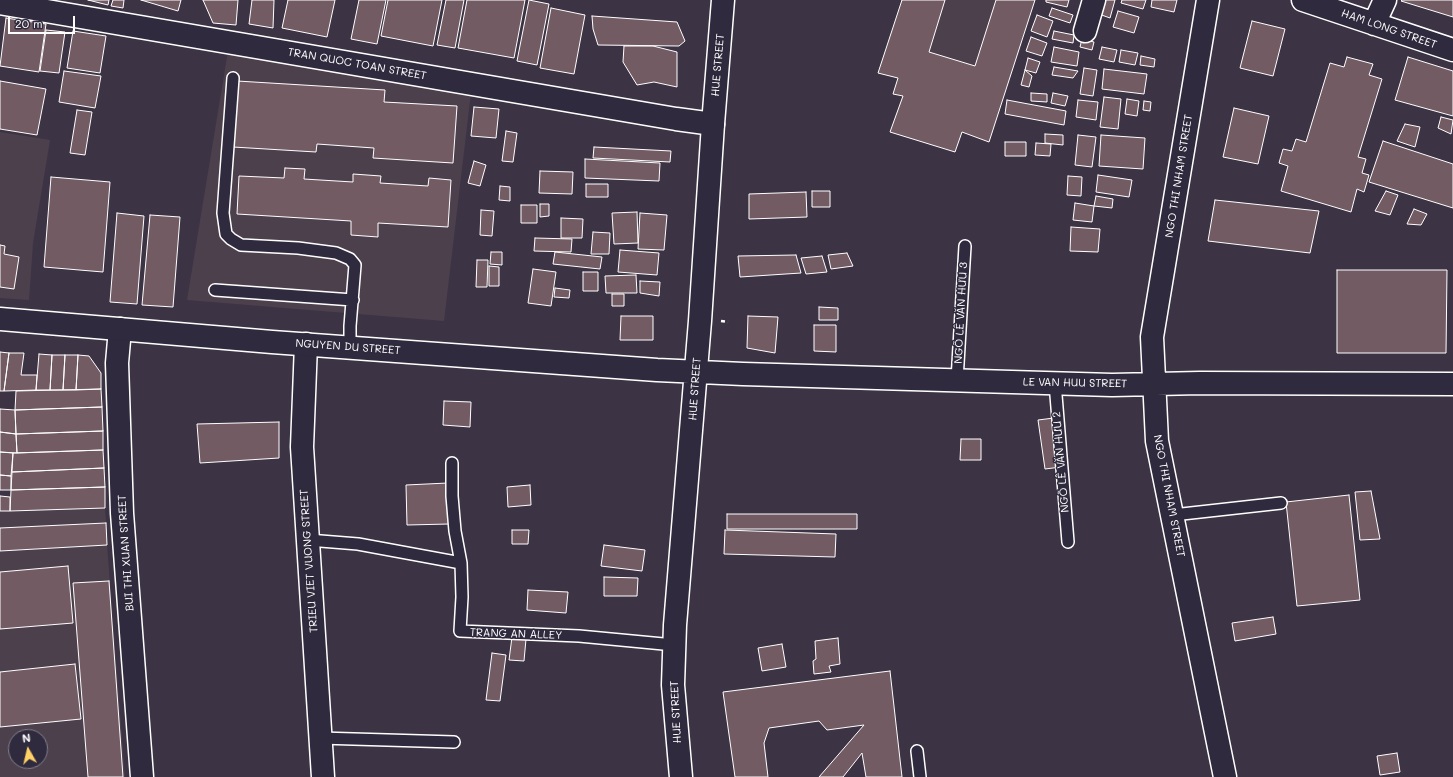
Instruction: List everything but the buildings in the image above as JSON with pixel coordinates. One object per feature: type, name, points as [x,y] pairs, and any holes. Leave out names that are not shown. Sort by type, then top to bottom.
[{"type":"street","name":"HUE STREET","points":[[681,777],[673,685],[675,617],[696,371],[723,0]]},
{"type":"street","points":[[1085,31],[1094,0]]},
{"type":"street","name":"NGO THI NHAM STREET","points":[[1208,0],[1152,337],[1158,441],[1225,777]]},
{"type":"street","name":"HAM LONG STREET","points":[[1303,0],[1453,50]]},
{"type":"street","points":[[1374,24],[1385,0]]},
{"type":"street","name":"TRAN QUOC TOAN STREET","points":[[0,3],[676,119],[713,124]]},
{"type":"street","name":"NGUYEN DU STREET","points":[[0,319],[306,344],[696,371]]},
{"type":"street","name":"BUI THI XUAN STREET","points":[[120,329],[118,370],[122,513],[142,777]]},
{"type":"street","name":"TRIEU VIET VUONG STREET","points":[[306,344],[302,447],[323,777]]},
{"type":"street","name":"LE VAN HUU STREET","points":[[696,371],[743,374],[1112,384],[1453,384]]},
{"type":"lane","points":[[233,78],[223,213],[226,234],[241,245],[298,248],[336,253],[350,259],[355,265],[350,326],[350,347]]},
{"type":"lane","name":"NGÕ LÊ VĂN HƯU 3","points":[[957,380],[965,246]]},
{"type":"lane","points":[[215,290],[352,300]]},
{"type":"lane","name":"NGÕ LÊ VĂN HƯU 2","points":[[1055,383],[1068,542]]},
{"type":"lane","points":[[308,540],[358,544],[461,563],[455,531],[452,496],[452,463]]},
{"type":"lane","points":[[1172,515],[1281,503]]},
{"type":"lane","name":"TRANG AN ALLEY","points":[[461,563],[462,597],[460,632],[579,636],[674,645]]},
{"type":"lane","points":[[320,738],[454,742]]},
{"type":"lane","points":[[917,751],[920,777]]},
{"type":"shaded area","points":[[902,0],[1035,0],[989,142],[962,132],[955,152],[890,132],[902,96],[893,94],[898,78],[878,73]]},
{"type":"shaded area","points":[[230,39],[472,84],[444,321],[187,300]]},
{"type":"shaded area","points":[[0,132],[50,140],[33,243],[29,300],[0,298]]},
{"type":"shaded area","points":[[105,508],[106,523],[0,528],[0,511]]},
{"type":"shaded area","points":[[107,545],[125,777],[0,777],[0,549],[1,551]]}]
